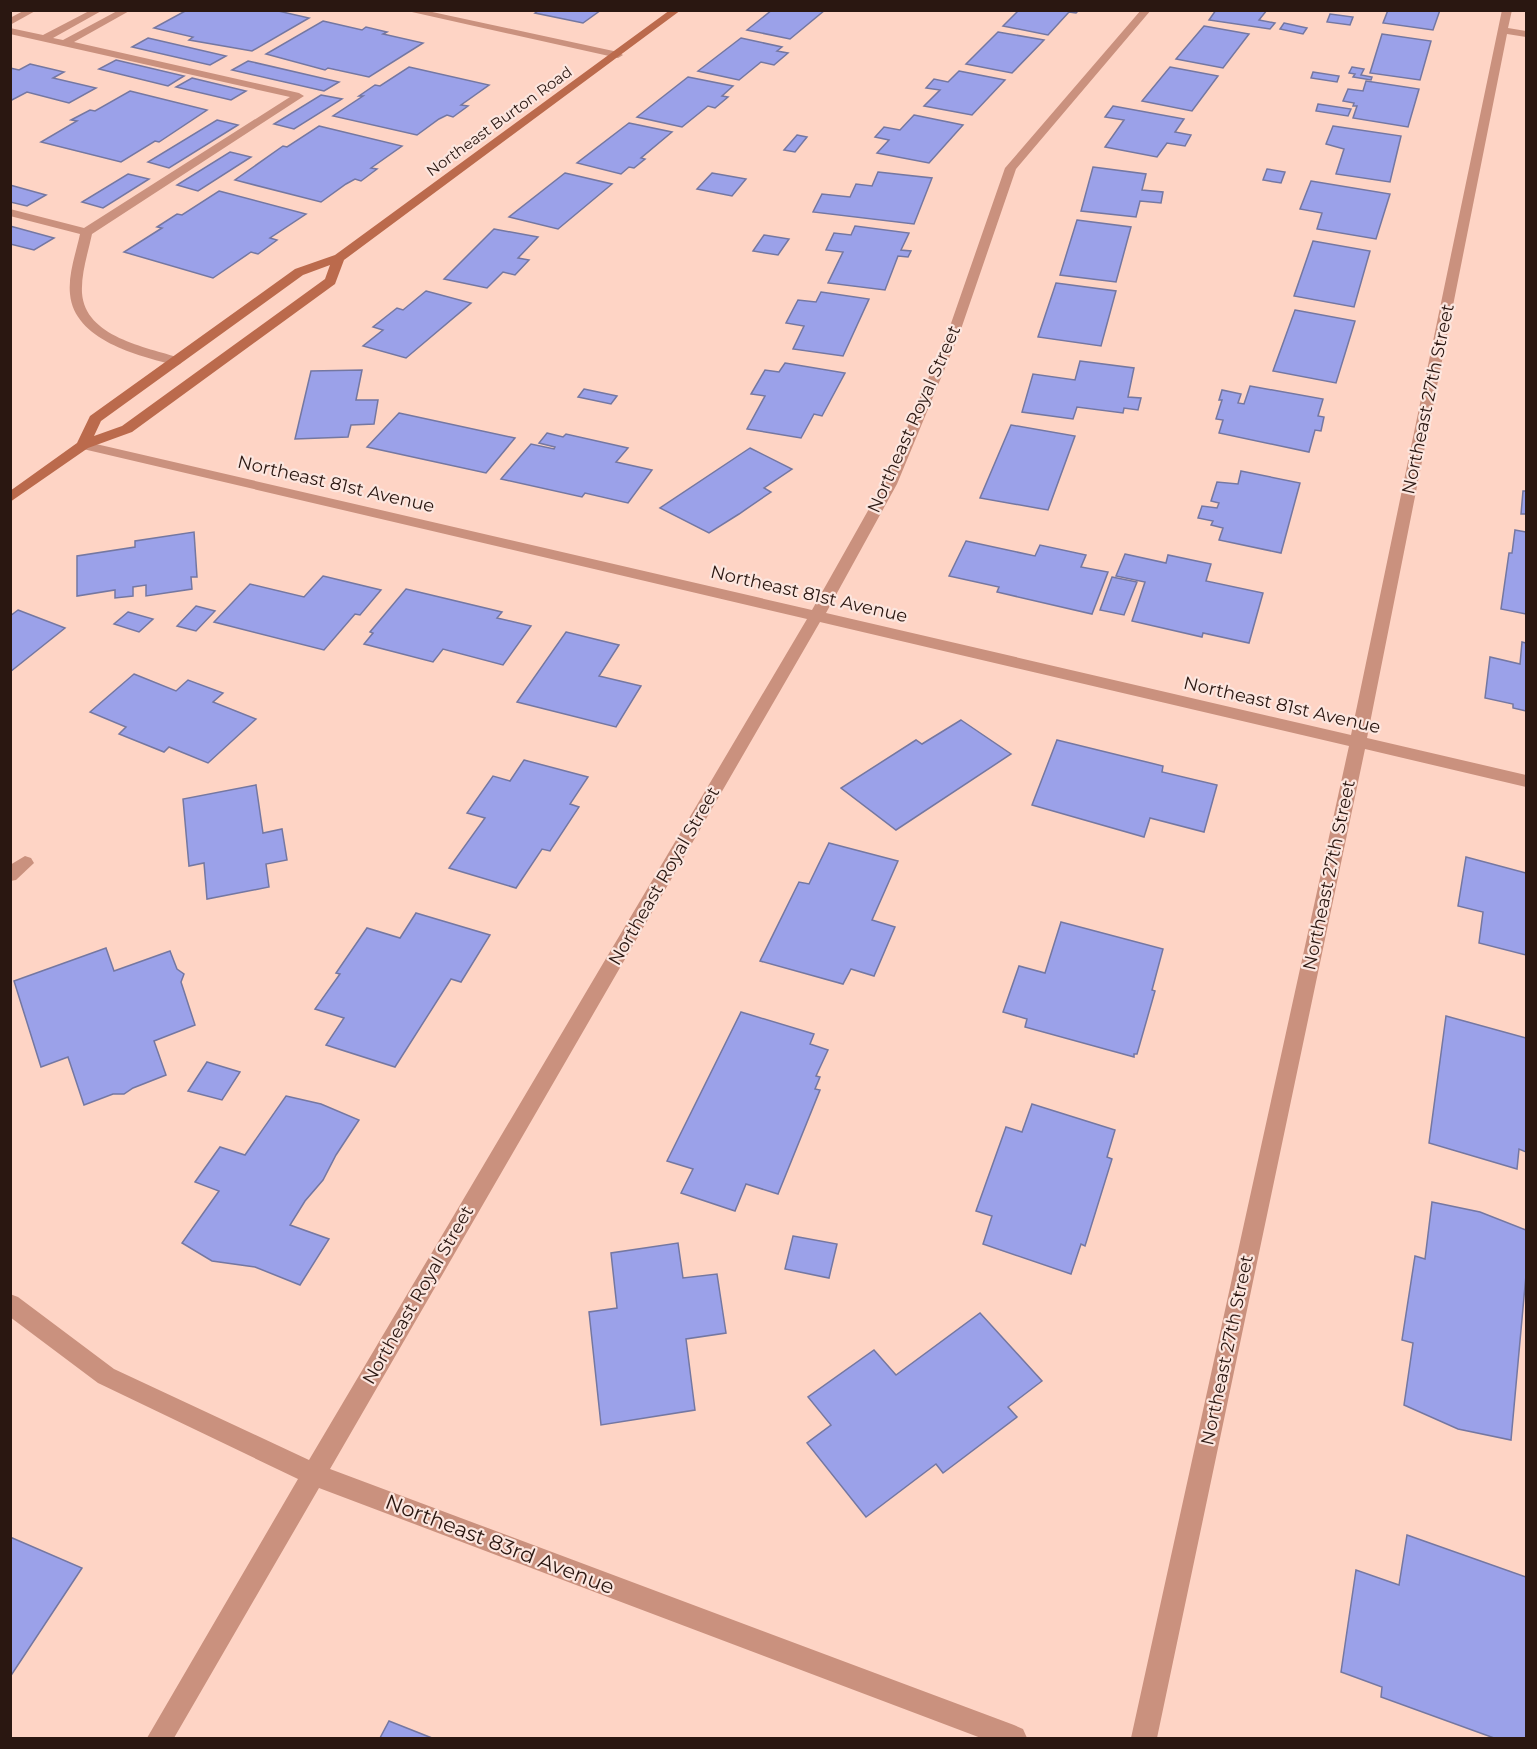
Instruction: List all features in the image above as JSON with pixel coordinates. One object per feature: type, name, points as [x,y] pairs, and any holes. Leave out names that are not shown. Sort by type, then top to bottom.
[{"type":"main road","name":"Northeast Burton Road","points":[[83,445],[95,419],[299,272],[339,258],[678,10]]},
{"type":"main road","name":"Northeast Burton Road","points":[[10,498],[83,445],[127,429],[331,281],[339,258]]},
{"type":"street","points":[[10,22],[33,10]]},
{"type":"street","points":[[45,39],[99,10]]},
{"type":"street","points":[[65,43],[127,10]]},
{"type":"street","points":[[407,10],[618,55]]},
{"type":"street","name":"Northeast Royal Street","points":[[160,1738],[816,616],[890,484],[954,332],[1011,168],[1147,10]]},
{"type":"street","name":"Northeast 27th Street","points":[[1144,1738],[1358,743],[1507,10]]},
{"type":"street","points":[[1504,30],[1527,34]]},
{"type":"street","points":[[10,31],[299,96],[86,232],[10,212]]},
{"type":"street","points":[[86,232],[76,295],[81,314],[97,330],[175,361]]},
{"type":"street","name":"Northeast 81st Avenue","points":[[83,445],[1527,781]]},
{"type":"street","name":"Northeast 83rd Avenue","points":[[10,1304],[106,1376],[313,1474],[1014,1738]]},
{"type":"building","points":[[187,10],[274,10],[309,18],[252,51],[189,40],[193,37],[154,28]]},
{"type":"building","points":[[539,10],[601,10],[583,23],[535,13]]},
{"type":"building","points":[[772,10],[825,10],[790,39],[747,30]]},
{"type":"building","points":[[1019,10],[1079,10],[1076,13],[1069,12],[1048,35],[1003,26]]},
{"type":"building","points":[[1216,10],[1267,10],[1259,20],[1275,23],[1270,29],[1209,20]]},
{"type":"building","points":[[1388,10],[1440,10],[1433,30],[1383,23]]},
{"type":"building","points":[[1330,14],[1353,17],[1350,25],[1327,22]]},
{"type":"building","points":[[323,21],[362,30],[366,27],[387,32],[383,34],[423,43],[369,77],[328,68],[325,70],[266,54]]},
{"type":"building","points":[[1284,23],[1307,28],[1303,34],[1280,29]]},
{"type":"building","points":[[1204,26],[1249,34],[1223,68],[1176,59]]},
{"type":"building","points":[[998,32],[1044,40],[1012,73],[966,64]]},
{"type":"building","points":[[1382,34],[1431,41],[1420,80],[1370,73]]},
{"type":"building","points":[[148,38],[226,56],[210,65],[132,47]]},
{"type":"building","points":[[741,38],[782,47],[777,51],[788,53],[774,65],[761,62],[739,80],[698,71]]},
{"type":"building","points":[[116,60],[184,76],[168,86],[99,69]]},
{"type":"building","points":[[248,61],[339,82],[324,91],[232,70]]},
{"type":"building","points":[[30,64],[64,72],[53,78],[96,88],[69,103],[27,92],[10,101],[10,68],[19,70]]},
{"type":"building","points":[[409,67],[489,85],[461,105],[468,106],[453,117],[447,115],[439,119],[417,135],[333,116],[375,85],[380,86]]},
{"type":"building","points":[[1170,67],[1218,76],[1192,111],[1142,101]]},
{"type":"building","points":[[1352,67],[1364,69],[1361,75],[1372,77],[1371,80],[1353,77],[1355,74],[1349,73]]},
{"type":"building","points":[[959,71],[1005,80],[972,115],[924,106],[940,90],[926,88],[934,79],[948,82]]},
{"type":"building","points":[[1313,72],[1339,76],[1337,82],[1311,78]]},
{"type":"building","points":[[688,77],[733,86],[722,96],[728,97],[715,108],[708,106],[682,127],[637,117]]},
{"type":"building","points":[[192,78],[246,91],[231,100],[176,87]]},
{"type":"building","points":[[1366,81],[1419,89],[1408,127],[1353,118],[1357,106],[1353,106],[1354,103],[1343,101],[1348,89],[1363,91]]},
{"type":"building","points":[[130,91],[207,110],[159,142],[155,141],[121,162],[41,142],[77,121],[71,120],[90,110],[95,111]]},
{"type":"building","points":[[321,95],[342,99],[294,129],[274,124]]},
{"type":"building","points":[[1318,104],[1351,109],[1348,116],[1316,111]]},
{"type":"building","points":[[1113,106],[1184,119],[1175,132],[1191,135],[1185,146],[1167,143],[1157,157],[1105,147],[1124,120],[1105,117]]},
{"type":"building","points":[[914,115],[963,125],[929,163],[877,153],[889,140],[875,137],[884,127],[900,130]]},
{"type":"building","points":[[217,120],[238,125],[169,168],[148,162]]},
{"type":"building","points":[[629,123],[672,132],[641,158],[645,159],[634,168],[629,167],[621,174],[577,163]]},
{"type":"building","points":[[319,126],[402,146],[371,168],[377,169],[361,181],[355,179],[321,202],[235,180],[283,146],[287,147]]},
{"type":"building","points":[[1333,126],[1401,136],[1390,182],[1336,174],[1344,149],[1326,144]]},
{"type":"building","points":[[797,135],[807,137],[795,152],[784,150]]},
{"type":"building","points":[[230,152],[251,157],[198,191],[177,185]]},
{"type":"building","points":[[1093,167],[1146,174],[1142,190],[1163,192],[1161,203],[1140,201],[1136,217],[1081,211]]},
{"type":"building","points":[[1267,169],[1285,172],[1281,183],[1263,180]]},
{"type":"building","points":[[878,172],[932,178],[914,224],[813,212],[822,194],[850,197],[856,184],[872,186]]},
{"type":"building","points":[[565,173],[612,184],[558,229],[509,217]]},
{"type":"building","points":[[712,173],[746,179],[732,196],[697,189]]},
{"type":"building","points":[[128,174],[149,179],[103,208],[82,202]]},
{"type":"building","points":[[1311,181],[1390,194],[1376,239],[1317,229],[1322,213],[1300,209]]},
{"type":"building","points":[[10,185],[46,195],[27,206],[10,202]]},
{"type":"building","points":[[219,191],[306,214],[270,238],[277,240],[258,254],[251,252],[213,278],[124,252],[162,228],[157,227],[177,214],[182,215]]},
{"type":"building","points":[[1077,220],[1131,227],[1116,282],[1060,275]]},
{"type":"building","points":[[10,226],[54,238],[34,250],[10,244]]},
{"type":"building","points":[[855,226],[909,233],[901,250],[911,251],[908,257],[898,256],[885,290],[828,283],[843,252],[826,250],[834,233],[851,235]]},
{"type":"building","points":[[494,229],[538,237],[518,258],[529,260],[515,275],[503,272],[487,288],[444,279]]},
{"type":"building","points":[[764,235],[789,239],[778,255],[753,251]]},
{"type":"building","points":[[1313,241],[1370,251],[1354,307],[1294,296]]},
{"type":"building","points":[[1056,283],[1116,291],[1101,346],[1038,337]]},
{"type":"building","points":[[426,291],[471,303],[406,358],[363,346],[383,330],[373,327],[397,308],[403,310]]},
{"type":"building","points":[[821,292],[869,299],[843,356],[793,349],[804,326],[786,323],[798,300],[816,302]]},
{"type":"building","points":[[1295,310],[1355,321],[1336,383],[1273,371]]},
{"type":"building","points":[[1080,361],[1134,368],[1128,397],[1141,398],[1138,410],[1124,408],[1123,413],[1077,407],[1073,419],[1022,412],[1033,374],[1075,380]]},
{"type":"building","points":[[785,363],[845,373],[822,416],[814,414],[801,438],[747,429],[765,396],[751,394],[765,370],[779,372]]},
{"type":"building","points":[[362,370],[356,400],[378,400],[374,424],[351,425],[348,437],[295,439],[311,371]]},
{"type":"building","points":[[1250,386],[1323,399],[1318,416],[1324,417],[1321,431],[1315,430],[1309,452],[1219,433],[1223,420],[1216,419],[1222,400],[1219,400],[1222,390],[1241,394],[1238,403],[1244,404]]},
{"type":"building","points":[[584,389],[617,396],[611,404],[578,397]]},
{"type":"building","points":[[399,413],[515,438],[486,473],[367,447]]},
{"type":"building","points":[[1011,425],[1075,436],[1048,510],[980,498]]},
{"type":"building","points":[[547,433],[563,437],[566,434],[628,448],[616,462],[652,470],[628,503],[585,493],[582,497],[501,479],[531,444],[554,449],[555,447],[539,443]]},
{"type":"building","points":[[750,448],[792,469],[764,488],[771,492],[739,514],[709,533],[660,508]]},
{"type":"building","points":[[1241,471],[1300,483],[1281,553],[1219,540],[1223,528],[1211,525],[1213,521],[1198,518],[1202,506],[1217,508],[1219,503],[1211,501],[1217,482],[1238,484]]},
{"type":"building","points":[[1523,491],[1526,491],[1526,514],[1521,514]]},
{"type":"building","points":[[1515,530],[1526,532],[1526,614],[1501,609],[1509,553],[1512,553]]},
{"type":"building","points":[[194,532],[197,577],[191,577],[192,589],[146,596],[146,585],[133,587],[133,596],[115,598],[115,590],[77,596],[77,556],[135,547],[135,541]]},
{"type":"building","points":[[966,541],[1035,556],[1040,545],[1086,555],[1081,567],[1108,572],[1092,614],[997,592],[999,587],[949,576]]},
{"type":"building","points":[[1125,554],[1166,563],[1168,555],[1211,564],[1206,581],[1263,593],[1249,643],[1203,633],[1202,637],[1132,621],[1145,582],[1116,576]]},
{"type":"building","points":[[323,576],[381,590],[360,615],[355,614],[324,650],[214,622],[250,584],[304,597]]},
{"type":"building","points":[[1112,577],[1137,582],[1124,615],[1100,610]]},
{"type":"building","points":[[406,589],[502,612],[497,618],[531,626],[503,665],[443,649],[433,662],[364,644],[373,633],[370,632]]},
{"type":"building","points":[[196,606],[215,611],[196,631],[177,626]]},
{"type":"building","points":[[18,610],[65,628],[10,672],[10,616]]},
{"type":"building","points":[[128,612],[153,619],[139,632],[114,624]]},
{"type":"building","points":[[566,632],[619,645],[599,676],[641,686],[616,727],[517,702]]},
{"type":"building","points":[[1522,642],[1526,643],[1526,711],[1513,708],[1513,704],[1485,698],[1490,657],[1520,664]]},
{"type":"building","points":[[134,674],[176,691],[188,680],[223,693],[213,702],[256,719],[208,763],[169,747],[164,752],[119,734],[126,727],[90,712]]},
{"type":"building","points":[[961,720],[1011,754],[896,830],[841,788],[916,740],[922,744]]},
{"type":"building","points":[[1057,740],[1163,766],[1162,772],[1217,785],[1204,832],[1150,818],[1144,837],[1032,805]]},
{"type":"building","points":[[524,760],[588,777],[570,804],[579,807],[550,851],[542,849],[516,888],[449,868],[485,818],[467,813],[493,776],[510,781]]},
{"type":"building","points":[[256,785],[263,833],[282,829],[287,860],[266,864],[269,887],[207,899],[204,863],[189,866],[183,799]]},
{"type":"building","points":[[829,843],[898,861],[872,920],[895,927],[874,976],[851,969],[843,984],[760,961],[799,882],[809,884]]},
{"type":"building","points":[[1466,857],[1526,873],[1526,955],[1479,943],[1483,912],[1458,906]]},
{"type":"building","points":[[416,913],[490,935],[461,982],[451,979],[395,1067],[326,1045],[344,1018],[315,1009],[340,974],[336,973],[367,928],[400,938]]},
{"type":"building","points":[[1061,922],[1163,949],[1152,990],[1155,991],[1137,1054],[1134,1054],[1134,1057],[1025,1027],[1027,1019],[1003,1012],[1019,966],[1045,973]]},
{"type":"building","points":[[106,948],[114,971],[170,951],[177,969],[184,974],[181,982],[195,1025],[154,1041],[166,1075],[124,1094],[113,1094],[84,1105],[68,1057],[41,1067],[14,981]]},
{"type":"building","points":[[741,1012],[814,1034],[810,1044],[828,1050],[816,1076],[820,1077],[815,1089],[820,1090],[778,1194],[746,1184],[735,1211],[681,1193],[693,1169],[667,1161]]},
{"type":"building","points":[[1446,1016],[1526,1038],[1526,1152],[1519,1149],[1517,1169],[1429,1143]]},
{"type":"building","points":[[207,1062],[240,1072],[222,1100],[188,1091]]},
{"type":"building","points":[[286,1096],[321,1104],[359,1120],[323,1180],[305,1201],[290,1225],[329,1239],[300,1285],[255,1267],[212,1261],[182,1243],[219,1191],[195,1182],[220,1147],[245,1155]]},
{"type":"building","points":[[1032,1104],[1115,1130],[1107,1157],[1112,1159],[1085,1246],[1081,1244],[1071,1274],[983,1244],[992,1216],[976,1211],[1006,1127],[1022,1132]]},
{"type":"building","points":[[1432,1202],[1480,1212],[1526,1230],[1526,1275],[1511,1440],[1458,1429],[1404,1405],[1413,1343],[1402,1340],[1415,1256],[1425,1259]]},
{"type":"building","points":[[793,1236],[837,1244],[829,1278],[785,1269]]},
{"type":"building","points":[[678,1243],[683,1278],[717,1274],[726,1333],[686,1339],[695,1410],[601,1425],[589,1312],[617,1308],[611,1253]]},
{"type":"building","points":[[980,1313],[1042,1381],[1008,1407],[1017,1417],[943,1473],[936,1464],[866,1517],[807,1443],[831,1425],[808,1397],[874,1350],[896,1375]]},
{"type":"building","points":[[1407,1535],[1526,1577],[1526,1738],[1494,1738],[1381,1697],[1382,1687],[1341,1672],[1356,1570],[1399,1585]]},
{"type":"building","points":[[10,1537],[82,1568],[10,1677]]},
{"type":"building","points":[[389,1721],[432,1738],[380,1738]]}]
